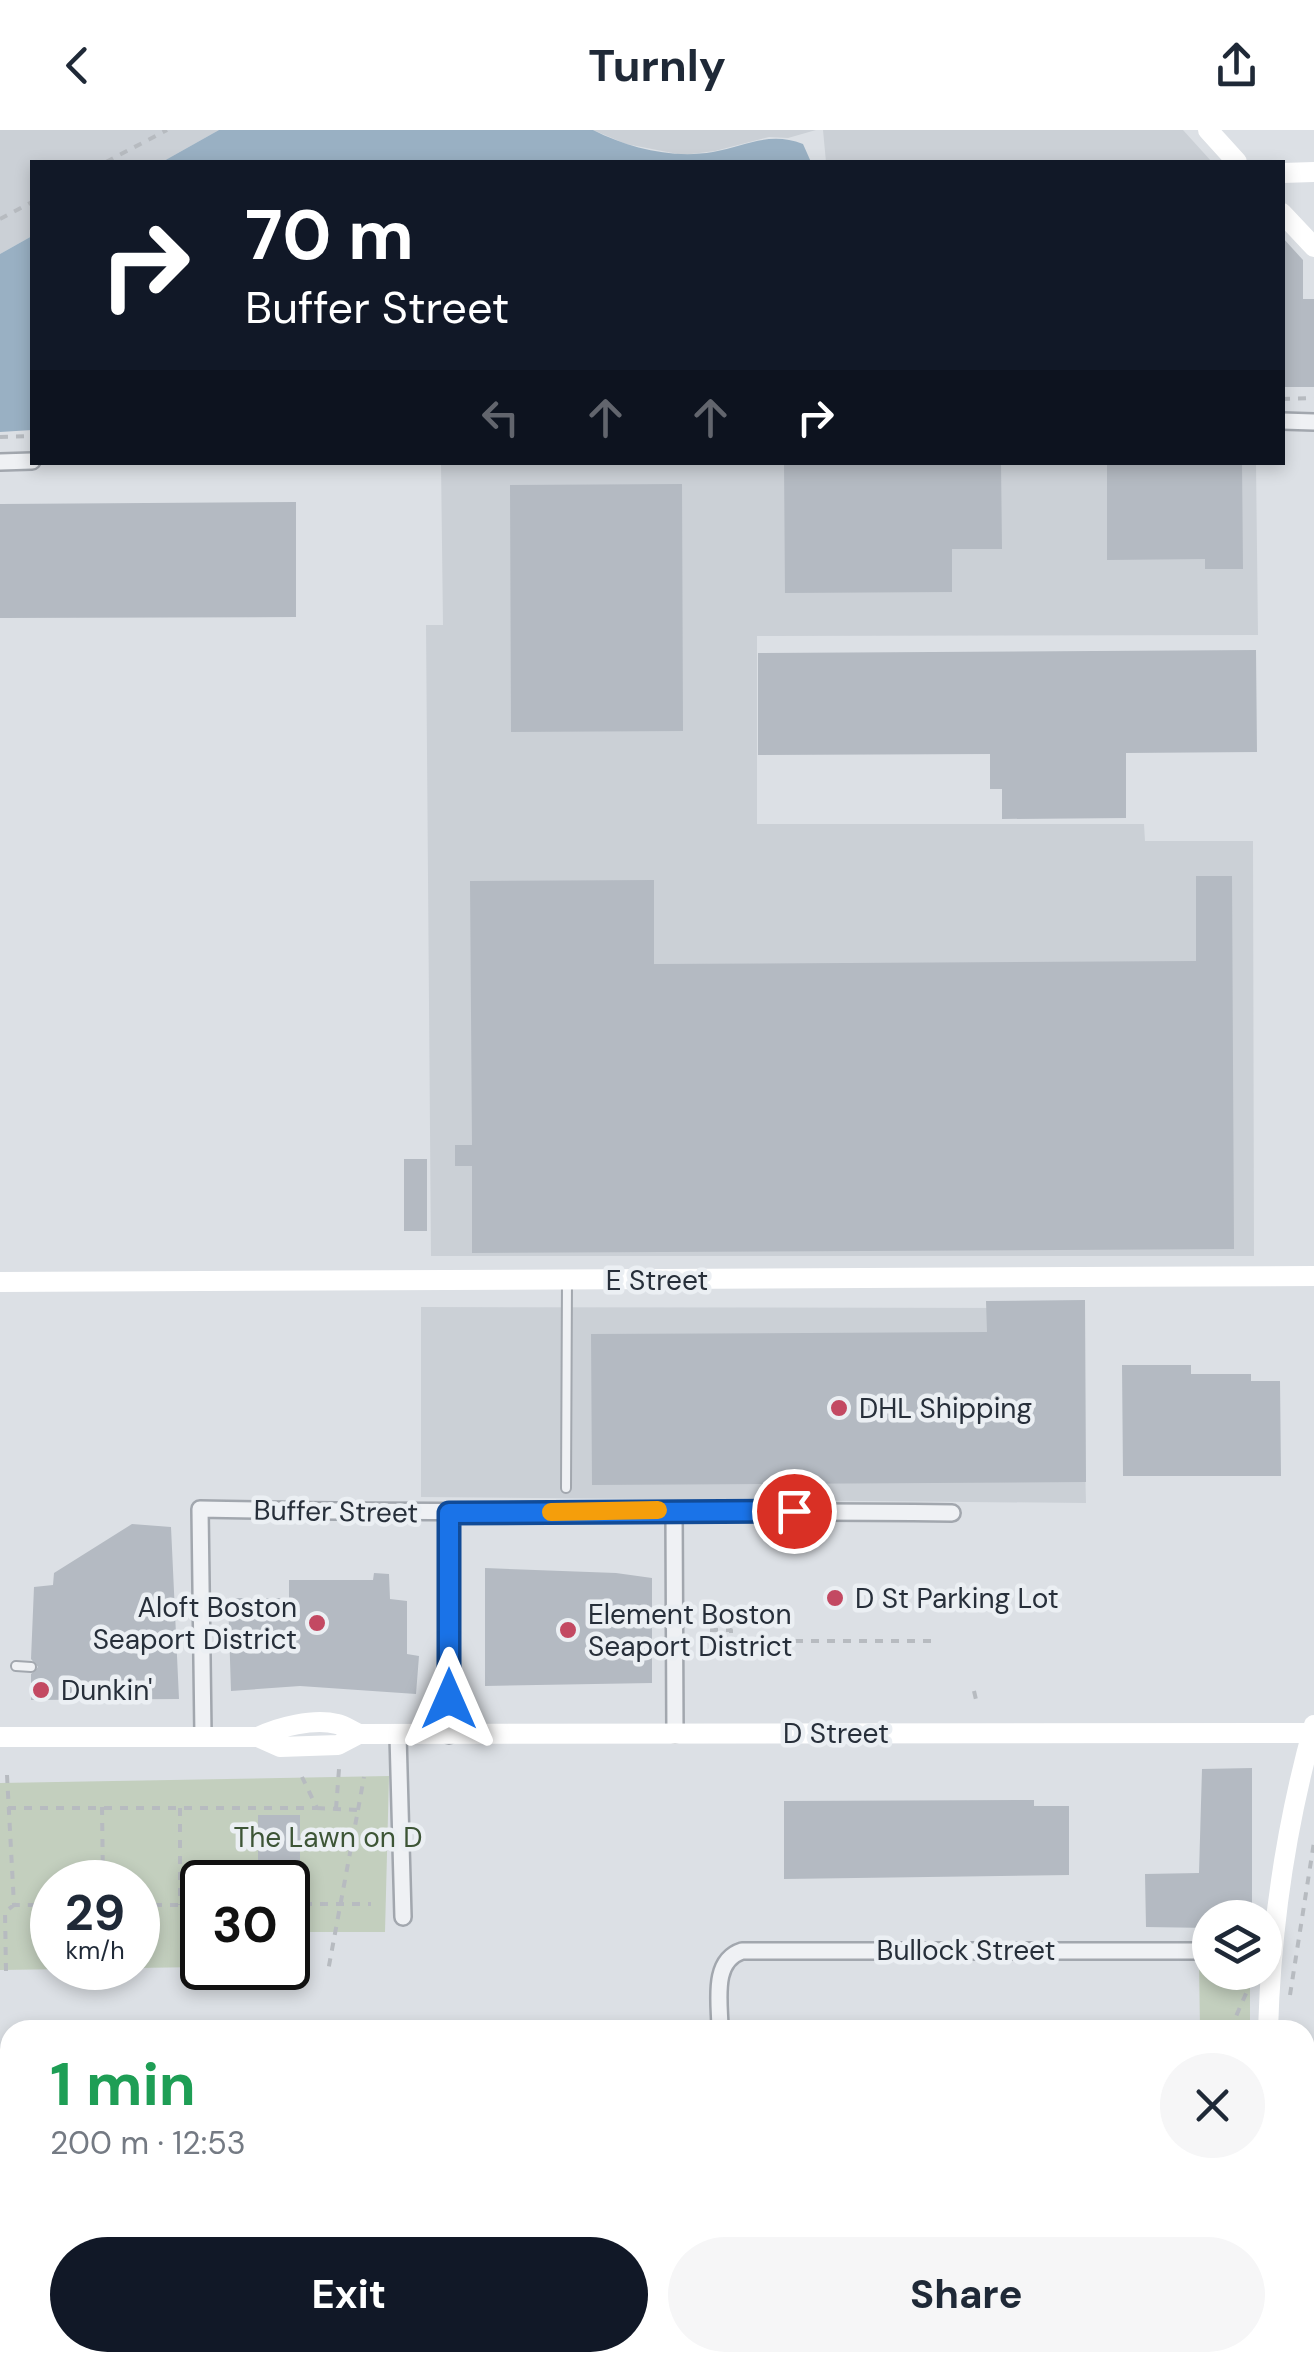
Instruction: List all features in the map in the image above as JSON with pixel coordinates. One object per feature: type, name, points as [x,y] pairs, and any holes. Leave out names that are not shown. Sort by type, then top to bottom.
[{"type":"street","points":[[1208,130],[1235,160]]},
{"type":"street","points":[[1285,173],[1314,172]]},
{"type":"street","points":[[1285,216],[1314,247]]},
{"type":"street","points":[[1285,421],[1314,422]]},
{"type":"street","points":[[0,462],[30,461]]},
{"type":"street","name":"E Street","points":[[0,1282],[1314,1276]]},
{"type":"street","name":"Buffer Street","points":[[203,1735],[200,1509],[952,1513]]},
{"type":"street","points":[[674,1510],[674,1734]]},
{"type":"street","points":[[449,1513],[449,1734]]},
{"type":"street","name":"D Street","points":[[0,1737],[258,1737],[279,1726],[328,1723],[359,1734],[1313,1730]]},
{"type":"street","points":[[1278,1900],[1313,1730]]},
{"type":"street","points":[[398,1734],[403,1917]]},
{"type":"street","name":"Bullock Street","points":[[720,2020],[720,1981],[726,1960],[747,1950],[1192,1950]]},
{"type":"street","points":[[1268,1990],[1268,2020]]},
{"type":"lane","points":[[566,1488],[567,1280]]},
{"type":"lane","points":[[16,1666],[31,1666]]},
{"type":"path","points":[[110,160],[167,130]]},
{"type":"path","points":[[0,220],[30,203]]},
{"type":"path","points":[[1285,399],[1314,398]]},
{"type":"path","points":[[0,437],[30,436]]},
{"type":"path","points":[[710,1630],[731,1630],[731,1641],[937,1641]]},
{"type":"path","points":[[974,1692],[977,1704]]},
{"type":"path","points":[[336,1809],[338,1769]]},
{"type":"path","points":[[6,1775],[14,1905]]},
{"type":"path","points":[[302,1777],[316,1808]]},
{"type":"path","points":[[328,1971],[364,1777]]},
{"type":"path","points":[[8,1808],[358,1810]]},
{"type":"path","points":[[102,1808],[103,1860]]},
{"type":"path","points":[[180,1808],[180,1860]]},
{"type":"path","points":[[1290,2002],[1314,1842]]},
{"type":"path","points":[[310,1904],[371,1904]]},
{"type":"path","points":[[6,1970],[6,1912],[14,1905],[30,1905]]},
{"type":"path","points":[[160,1905],[180,1905]]},
{"type":"path","points":[[1234,2020],[1247,1990]]},
{"type":"shaded area","points":[[0,130],[219,130],[166,160],[30,160],[30,237],[0,254]]},
{"type":"shaded area","points":[[593,130],[816,130],[683,155],[626,144]]},
{"type":"shaded area","points":[[823,130],[1183,130],[1210,160],[826,160]]},
{"type":"shaded area","points":[[441,465],[1256,465],[1258,635],[757,636],[757,824],[1144,824],[1145,841],[1253,841],[1254,1256],[431,1256],[426,625],[443,625]]},
{"type":"shaded area","points":[[421,1307],[1081,1308],[1086,1503],[421,1497]]},
{"type":"green space","name":"The Lawn on D","points":[[389,1776],[385,1932],[310,1932],[310,1860],[180,1860],[180,1967],[160,1968],[160,1860],[30,1860],[30,1970],[0,1970],[0,1783]]},
{"type":"green space","points":[[1199,1990],[1250,1990],[1250,2020],[1200,2020]]},
{"type":"water","points":[[219,130],[593,130],[636,147],[682,154],[713,152],[758,141],[791,140],[803,144],[810,160],[166,160]]},
{"type":"water","points":[[30,237],[30,430],[0,432],[0,254]]},
{"type":"building","points":[[1285,240],[1303,260],[1303,299],[1314,299],[1314,387],[1285,387]]},
{"type":"building","points":[[784,465],[1001,465],[1002,549],[952,549],[952,592],[785,593]]},
{"type":"building","points":[[1107,465],[1242,465],[1243,569],[1205,569],[1205,559],[1107,560]]},
{"type":"building","points":[[682,484],[683,731],[511,732],[510,485]]},
{"type":"building","points":[[296,502],[296,617],[0,618],[0,504]]},
{"type":"building","points":[[1256,650],[1257,752],[1126,753],[1126,818],[1002,819],[1002,789],[990,789],[990,754],[758,755],[758,653]]},
{"type":"building","points":[[1196,876],[1232,876],[1234,1249],[472,1253],[472,1166],[455,1166],[455,1145],[472,1145],[470,881],[654,880],[654,964],[1196,961]]},
{"type":"building","points":[[404,1159],[427,1159],[427,1231],[404,1231]]},
{"type":"building","name":"DHL Shipping","points":[[1085,1300],[1086,1482],[592,1485],[591,1334],[987,1332],[986,1301]]},
{"type":"building","points":[[1122,1365],[1191,1365],[1191,1374],[1251,1374],[1251,1381],[1280,1381],[1281,1476],[1123,1476]]},
{"type":"building","points":[[132,1524],[171,1527],[179,1699],[31,1700],[31,1674],[38,1667],[31,1659],[34,1587],[53,1585],[54,1573]]},
{"type":"building","name":"Element Boston Seaport District","points":[[485,1568],[652,1578],[652,1683],[485,1686]]},
{"type":"building","name":"Aloft Boston Seaport District","points":[[374,1573],[389,1574],[390,1599],[407,1601],[407,1654],[419,1656],[416,1694],[300,1686],[231,1691],[228,1598],[289,1598],[289,1580],[373,1580]]},
{"type":"building","points":[[1252,1768],[1252,1900],[1192,1900],[1192,1928],[1146,1927],[1145,1874],[1199,1873],[1202,1769]]},
{"type":"building","points":[[1034,1800],[1034,1806],[1069,1806],[1069,1875],[784,1879],[784,1801]]},
{"type":"building","points":[[258,1815],[300,1815],[300,1860],[258,1860]]},
{"type":"slow traffic","points":[[551,1512],[658,1510]]},
{"type":"place","name":"DHL Shipping","points":[[839,1408]]},
{"type":"place","name":"D St Parking Lot","points":[[835,1598]]},
{"type":"place","name":"Aloft Boston Seaport District","points":[[317,1623]]},
{"type":"place","name":"Element Boston Seaport District","points":[[568,1630]]},
{"type":"place","name":"Dunkin'","points":[[41,1690]]},
{"type":"route","points":[[449,1699],[449,1513],[794,1511]]}]
